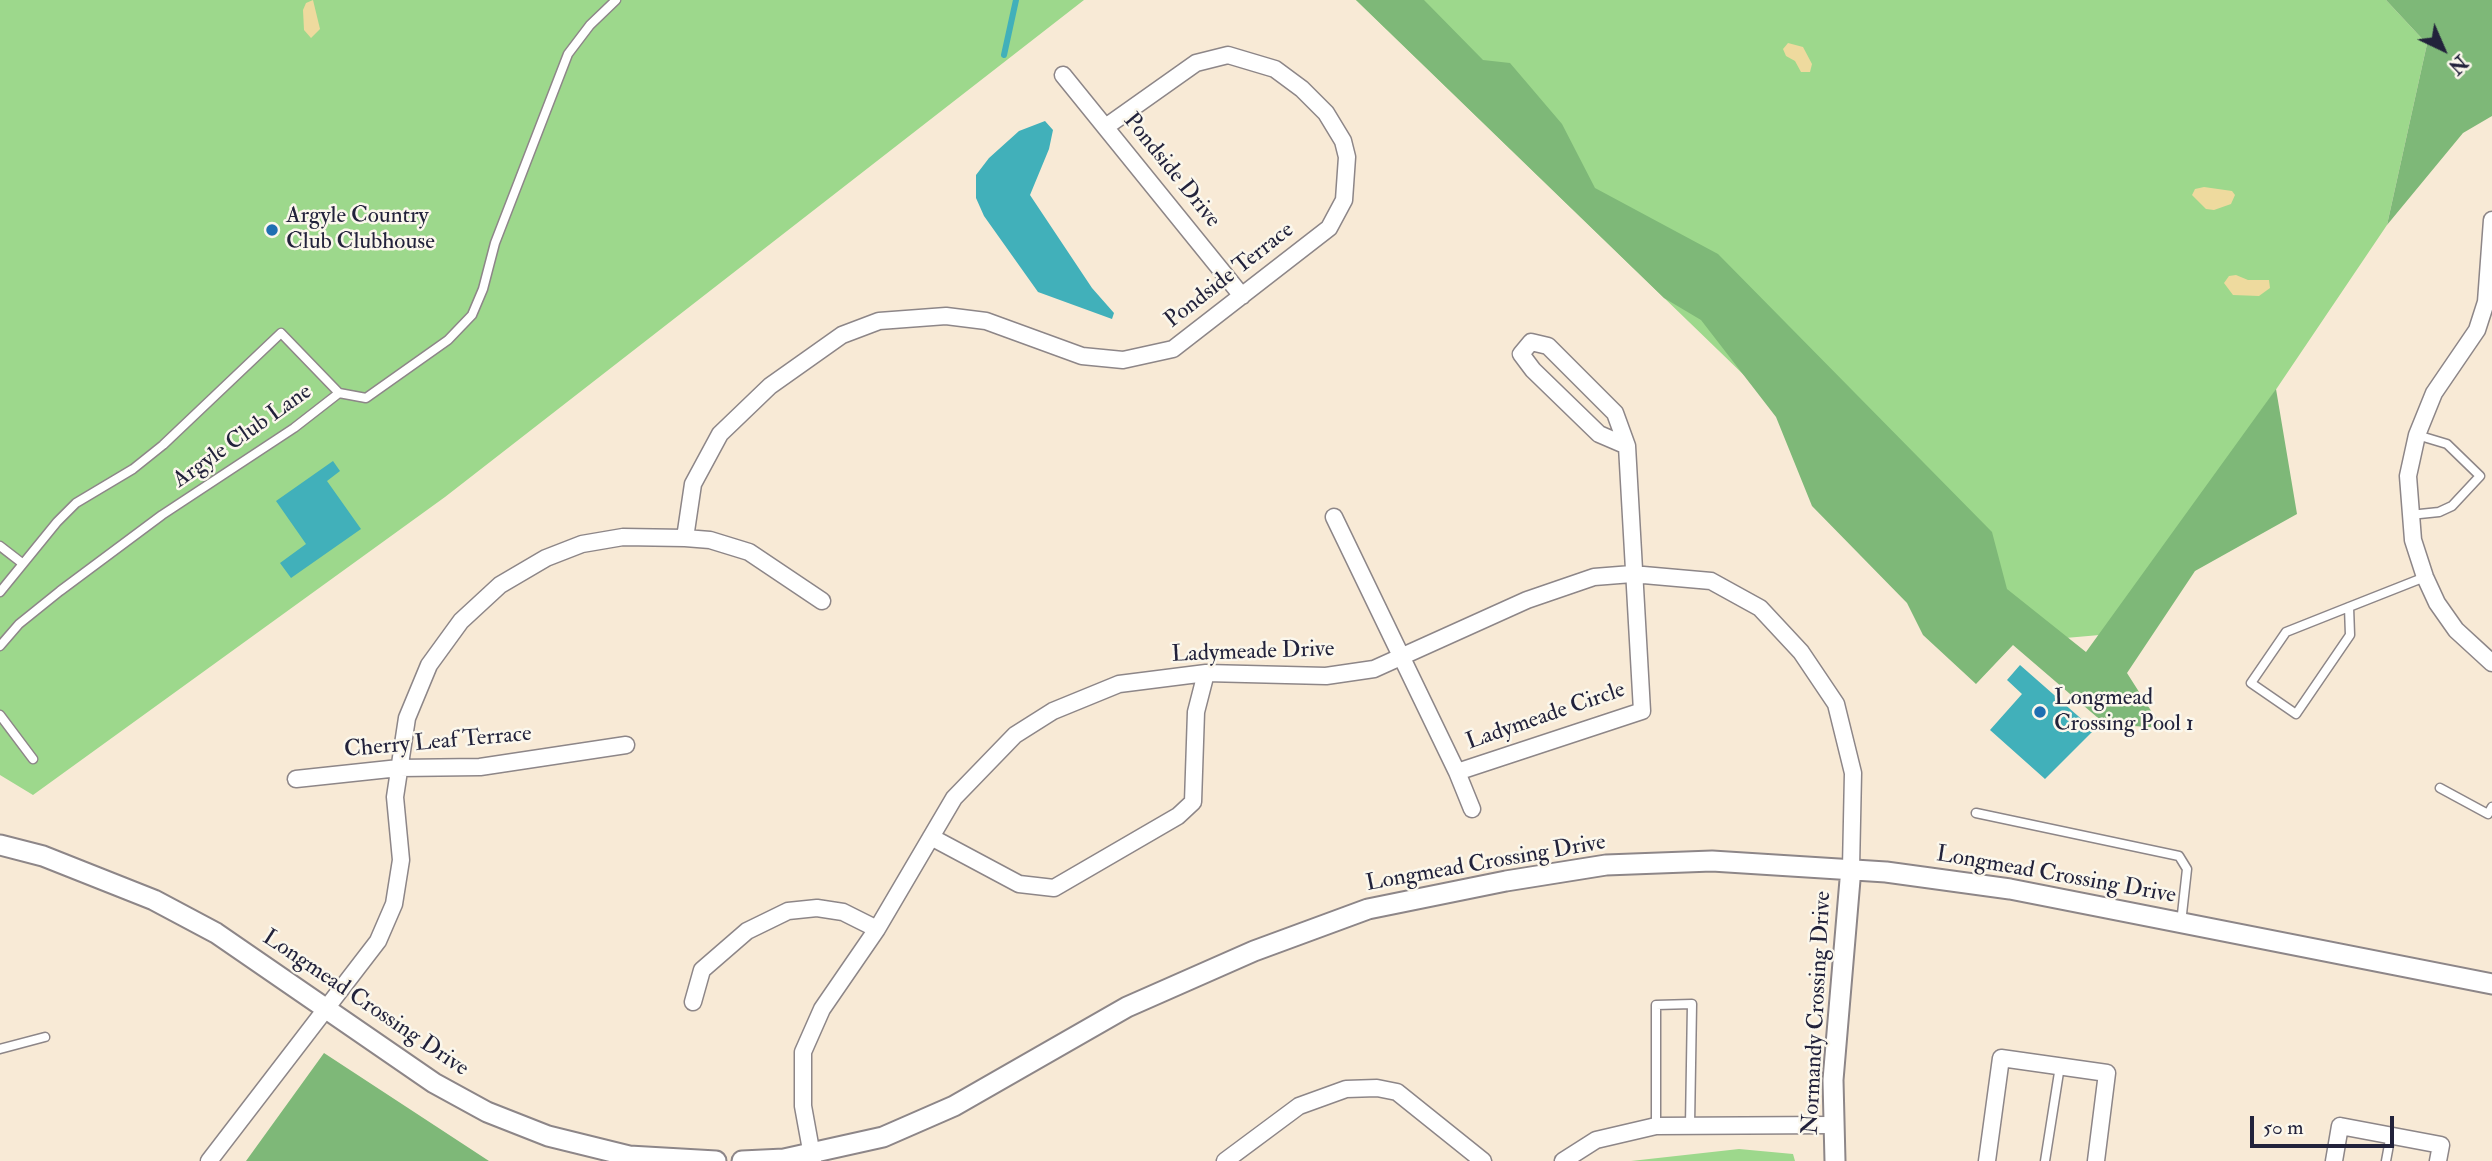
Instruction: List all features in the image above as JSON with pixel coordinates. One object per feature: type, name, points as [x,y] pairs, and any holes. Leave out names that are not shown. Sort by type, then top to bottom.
[{"type":"street","name":"Pondside Terrace","points":[[684,538],[693,484],[720,434],[770,386],[842,335],[879,321],[946,316],[986,321],[1082,356],[1123,360],[1173,349],[1329,228],[1344,201],[1348,157],[1343,141],[1326,113],[1302,89],[1275,69],[1228,55],[1196,63],[1107,127]]},
{"type":"street","name":"Pondside Drive","points":[[1063,75],[1242,296]]},
{"type":"street","points":[[2491,220],[2486,303],[2477,330],[2434,393],[2417,435],[2408,476],[2409,515],[2424,577],[2437,603],[2456,630],[2492,663]]},
{"type":"street","points":[[1627,446],[1599,434],[1533,370],[1521,354],[1531,342],[1548,346],[1615,414],[1627,446],[1632,574]]},
{"type":"street","name":"Ladymeade Circle","points":[[1334,517],[1457,772],[1472,809]]},
{"type":"street","points":[[209,1161],[377,941],[394,904],[401,860],[395,797],[407,718],[429,665],[461,621],[500,585],[545,558],[582,544],[622,537],[684,538],[710,540],[748,552],[822,601]]},
{"type":"street","name":"Ladymeade Drive","points":[[813,1157],[803,1106],[803,1052],[822,1009],[877,929],[954,798],[1016,736],[1053,711],[1119,684],[1206,673],[1326,676],[1374,669],[1402,659],[1527,600],[1594,577],[1632,574],[1711,581],[1760,608],[1801,652],[1836,704],[1850,762],[1853,838],[1851,868]]},
{"type":"street","name":"Ladymeade Circle","points":[[1457,772],[1642,711],[1632,574]]},
{"type":"street","points":[[931,837],[1019,884],[1054,888],[1178,816],[1193,802],[1196,712],[1206,673]]},
{"type":"street","name":"Cherry Leaf Terrace","points":[[296,779],[399,768],[480,767],[626,745]]},
{"type":"street","name":"Longmead Crossing Drive","points":[[0,845],[43,856],[154,900],[216,933],[434,1083],[486,1112],[548,1136],[629,1156],[716,1161]]},
{"type":"street","name":"Longmead Crossing Drive","points":[[742,1161],[813,1157],[883,1137],[954,1107],[1127,1007],[1254,951],[1368,909],[1506,881],[1606,865],[1712,860],[1851,868],[2010,889],[2492,984]]},
{"type":"street","name":"Normandy Crossing Drive","points":[[1835,1161],[1832,1125],[1851,868]]},
{"type":"street","points":[[693,1002],[702,970],[747,931],[788,911],[817,908],[843,912],[877,929]]},
{"type":"street","points":[[1987,1161],[2001,1058],[2107,1073],[2096,1161]]},
{"type":"street","points":[[1224,1161],[1299,1106],[1346,1089],[1377,1088],[1397,1092],[1483,1161]]},
{"type":"street","points":[[1563,1161],[1596,1140],[1656,1126],[1832,1125]]},
{"type":"street","points":[[2334,1161],[2340,1126],[2441,1145],[2438,1161]]},
{"type":"lane","points":[[339,393],[366,398],[448,340],[472,315],[483,289],[490,258],[568,54],[590,25],[615,0]]},
{"type":"lane","name":"Argyle Club Lane","points":[[0,592],[22,563],[76,503],[133,469],[163,445],[281,333],[339,393],[294,428],[163,515],[60,591],[19,624],[0,646]]},
{"type":"lane","points":[[2409,515],[2439,512],[2452,506],[2480,476],[2447,444],[2417,435]]},
{"type":"lane","points":[[0,546],[22,563]]},
{"type":"lane","points":[[2349,607],[2350,635],[2296,714],[2251,683],[2286,632],[2424,577]]},
{"type":"lane","points":[[0,715],[33,759]]},
{"type":"lane","points":[[2440,788],[2487,814],[2492,807]]},
{"type":"lane","points":[[1976,813],[2179,856],[2187,869],[2181,923]]},
{"type":"lane","points":[[1656,1126],[1656,1005],[1692,1004],[1690,1125]]},
{"type":"lane","points":[[0,1049],[45,1038]]},
{"type":"lane","points":[[2045,1161],[2060,1066]]},
{"type":"lane","points":[[2386,1161],[2391,1134]]},
{"type":"green space","points":[[0,0],[1084,0],[445,497],[33,795],[0,775]]},
{"type":"green space","points":[[1356,0],[2386,0],[2427,44],[2387,225],[2111,634],[2020,642]]},
{"type":"green space","points":[[1356,0],[1424,0],[1483,60],[1510,63],[1562,124],[1595,188],[1718,254],[1992,532],[2007,589],[2086,652],[2276,389],[2297,514],[2195,571],[2127,673],[2162,728],[2105,724],[2013,645],[1976,684],[1923,635],[1907,603],[1812,506],[1776,417],[1701,320],[1664,298]]},
{"type":"green space","points":[[2386,0],[2492,0],[2492,116],[2463,133],[2387,225],[2427,44]]},
{"type":"green space","points":[[324,1053],[489,1161],[246,1161]]},
{"type":"green space","points":[[1739,1149],[1793,1154],[1795,1161],[1631,1161]]},
{"type":"sand","points":[[313,0],[320,29],[311,38],[304,30],[303,10],[306,3]]},
{"type":"sand","points":[[1788,43],[1803,47],[1812,64],[1810,72],[1801,72],[1795,61],[1786,56],[1783,49]]},
{"type":"sand","points":[[2204,187],[2232,191],[2235,195],[2231,204],[2214,210],[2206,209],[2192,195],[2195,189]]},
{"type":"sand","points":[[2236,275],[2248,280],[2269,280],[2270,288],[2259,296],[2233,295],[2224,283],[2229,276]]},
{"type":"water","points":[[1045,121],[1053,130],[1049,149],[1030,195],[1092,288],[1114,313],[1112,319],[1038,292],[984,216],[976,198],[976,175],[989,158],[1019,131]]},
{"type":"water","points":[[333,461],[340,471],[327,481],[361,529],[291,578],[280,563],[306,544],[276,501]]},
{"type":"water","name":"Longmead Crossing Pool 1","points":[[2020,665],[2094,730],[2045,779],[1990,730],[2022,694],[2007,680]]},
{"type":"waterway","points":[[1004,55],[1016,0]]},
{"type":"place","name":"Argyle Country Club Clubhouse","points":[[272,230]]},
{"type":"place","name":"Longmead Crossing Pool 1","points":[[2040,712]]}]
